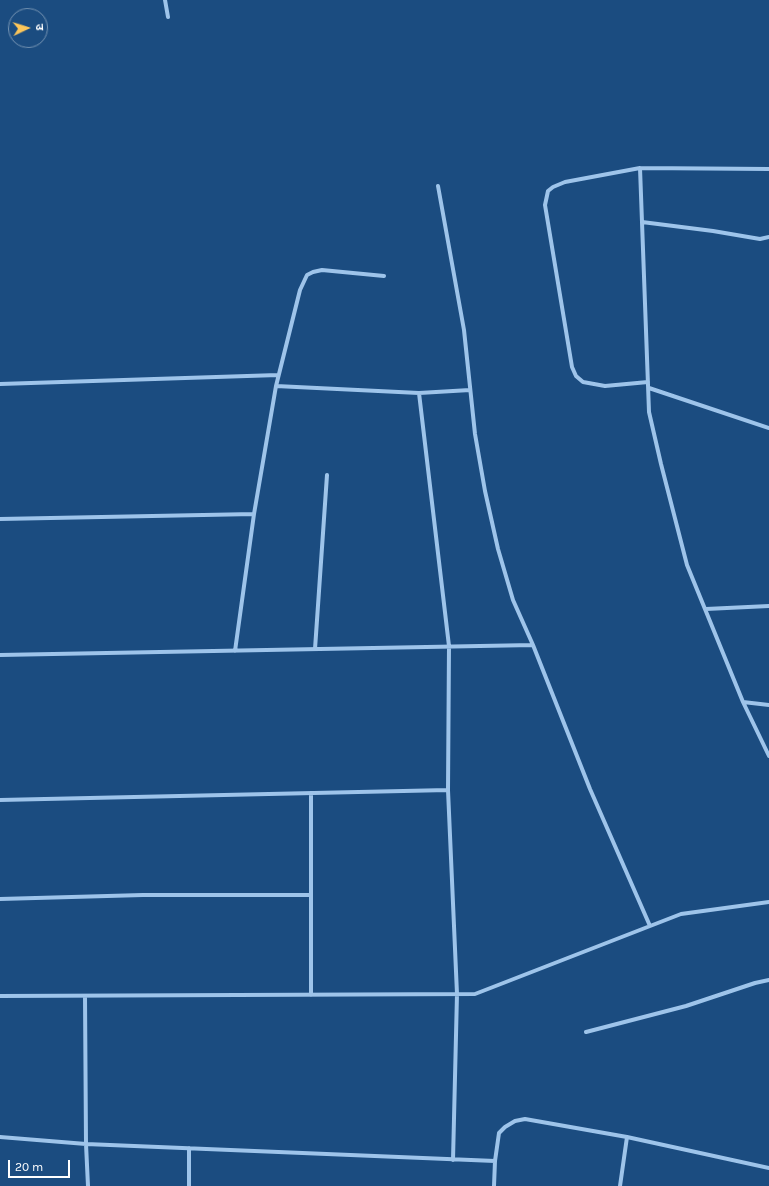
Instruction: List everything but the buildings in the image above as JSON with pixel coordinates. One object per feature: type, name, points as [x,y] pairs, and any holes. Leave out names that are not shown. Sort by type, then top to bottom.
[{"type":"street","points":[[165,0],[168,17]]},
{"type":"street","points":[[640,168],[649,412],[687,565],[743,702],[769,756]]},
{"type":"street","points":[[648,382],[605,386],[583,382],[576,376],[572,367],[545,205],[548,191],[565,182],[640,168],[769,169]]},
{"type":"street","points":[[438,186],[464,330],[475,434],[498,549],[513,600],[533,645],[590,789],[650,926]]},
{"type":"street","points":[[642,222],[713,231],[760,239],[769,237]]},
{"type":"street","points":[[235,651],[254,514],[278,374],[300,290],[307,275],[322,270],[384,276]]},
{"type":"street","points":[[0,384],[278,374]]},
{"type":"street","points":[[276,386],[419,393],[470,390]]},
{"type":"street","points":[[649,388],[769,428]]},
{"type":"street","points":[[419,393],[449,646],[448,790],[458,994],[453,1160]]},
{"type":"street","points":[[316,649],[327,475]]},
{"type":"street","points":[[0,519],[254,514]]},
{"type":"street","points":[[706,610],[769,606]]},
{"type":"street","points":[[0,655],[533,645]]},
{"type":"street","points":[[743,702],[769,705]]},
{"type":"street","points":[[0,800],[448,790]]},
{"type":"street","points":[[311,995],[312,793]]},
{"type":"street","points":[[0,899],[143,895],[311,895]]},
{"type":"street","points":[[0,996],[475,994],[681,914],[769,902]]},
{"type":"street","points":[[586,1032],[686,1006],[769,980]]},
{"type":"street","points":[[85,996],[86,1144],[88,1186]]},
{"type":"street","points":[[494,1186],[495,1161],[500,1134],[505,1127],[515,1121],[525,1119],[627,1137],[769,1168]]},
{"type":"street","points":[[0,1137],[86,1144],[495,1161]]},
{"type":"street","points":[[620,1186],[627,1137]]},
{"type":"street","points":[[189,1148],[189,1186]]}]
